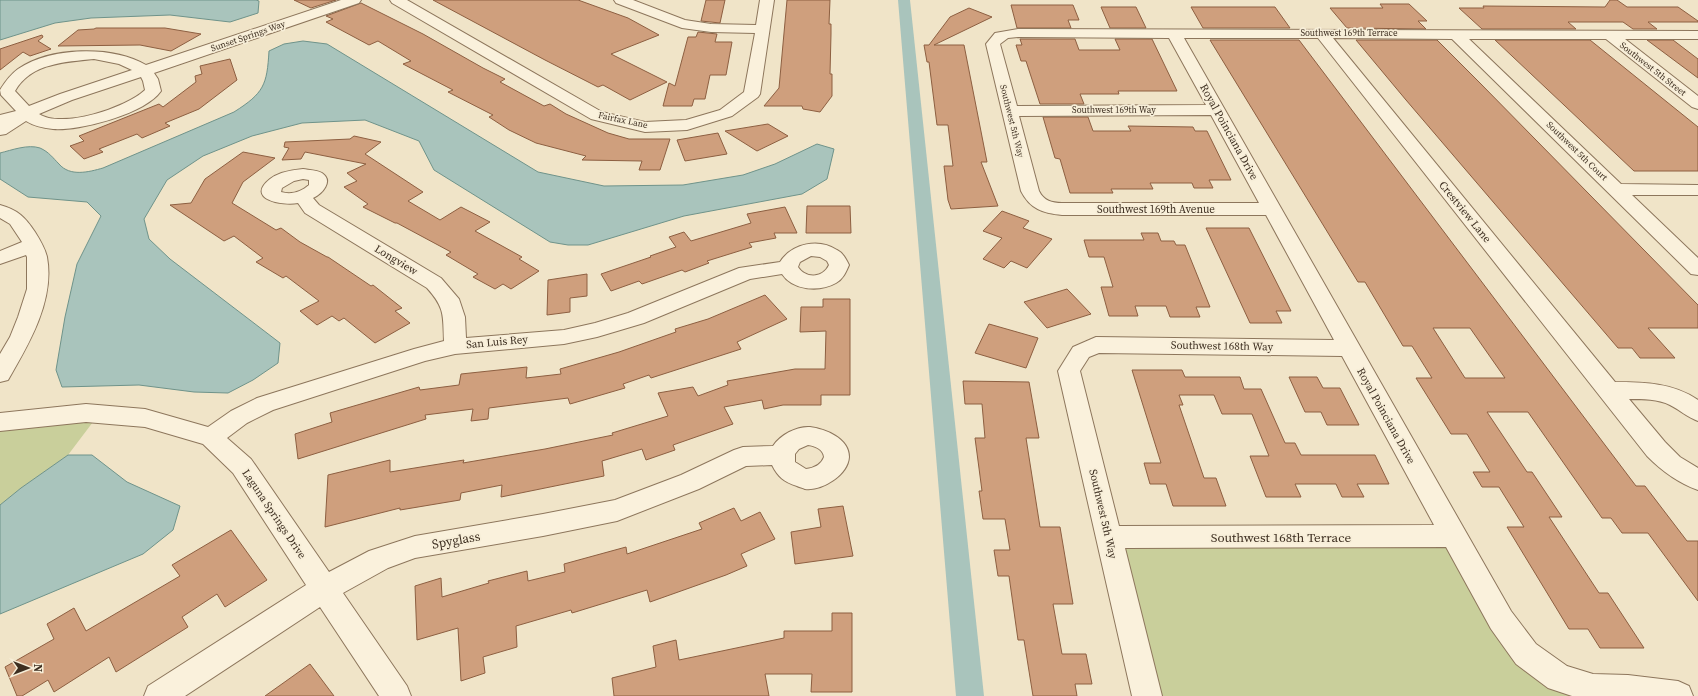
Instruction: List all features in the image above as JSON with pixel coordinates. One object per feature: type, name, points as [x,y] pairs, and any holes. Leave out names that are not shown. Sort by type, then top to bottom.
[{"type":"street","name":"Sunset Springs Way","points":[[0,120],[26,113],[66,97],[354,0]]},
{"type":"street","name":"Fairfax Lane","points":[[397,0],[597,116],[645,127],[687,125],[726,113],[752,94],[767,0]]},
{"type":"street","points":[[620,0],[682,24],[711,28],[762,29]]},
{"type":"street","name":"Southwest 169th Terrace","points":[[999,36],[1018,33],[1174,32],[1698,35]]},
{"type":"street","name":"Royal Poinciana Drive","points":[[1174,32],[1348,348],[1501,620],[1526,654],[1559,678],[1593,688],[1628,689],[1678,696]]},
{"type":"street","name":"Crestview Lane","points":[[1321,33],[1608,391],[1671,464],[1698,480]]},
{"type":"street","name":"Southwest 5th Court","points":[[1456,34],[1698,269]]},
{"type":"street","name":"Southwest 5th Street","points":[[1609,34],[1698,104]]},
{"type":"street","name":"Southwest 5th Way","points":[[999,36],[993,44],[1030,191],[1033,198],[1041,206]]},
{"type":"street","points":[[94,55],[116,58],[133,65],[142,71],[150,78],[153,91],[144,100],[120,111],[65,124],[44,123],[26,113],[7,92],[11,82],[26,70],[44,62],[70,56],[94,55]]},
{"type":"street","name":"Southwest 169th Way","points":[[1010,111],[1217,110]]},
{"type":"street","name":"Sunset Springs Way","points":[[0,130],[26,113]]},
{"type":"street","points":[[1616,189],[1698,190]]},
{"type":"street","name":"Longview","points":[[302,196],[312,209],[434,283],[449,299],[454,316],[455,346]]},
{"type":"street","name":"Southwest 169th Avenue","points":[[1041,206],[1062,209],[1272,209]]},
{"type":"street","points":[[0,211],[17,220],[33,245],[37,257],[37,289],[29,318],[3,364]]},
{"type":"street","points":[[0,258],[33,245]]},
{"type":"street","name":"San Luis Rey","points":[[211,437],[239,417],[265,404],[422,354],[455,346],[564,337],[597,330],[636,318],[746,273],[788,267]]},
{"type":"street","name":"Southwest 5th Way","points":[[1096,345],[1081,352],[1070,371],[1147,696]]},
{"type":"street","name":"Southwest 168th Way","points":[[1096,345],[1348,348]]},
{"type":"street","points":[[1608,391],[1656,392],[1682,400],[1698,412]]},
{"type":"street","name":"Laguna Springs Drive","points":[[0,422],[86,412],[145,418],[211,437],[242,466],[396,696]]},
{"type":"street","name":"Spyglass","points":[[159,696],[324,589],[379,559],[415,547],[543,525],[617,510],[690,482],[743,457],[781,455]]},
{"type":"street","name":"Southwest 168th Terrace","points":[[1109,538],[1454,536]]},
{"type":"green space","points":[[99,414],[68,455],[21,488],[0,505],[0,422]]},
{"type":"green space","points":[[1454,536],[1559,678],[1569,696],[1147,696],[1109,537]]},
{"type":"water","points":[[0,0],[259,1],[258,13],[230,22],[170,15],[91,18],[55,23],[0,40]]},
{"type":"water","points":[[303,41],[327,44],[538,172],[604,186],[683,185],[743,175],[775,164],[817,144],[834,149],[827,179],[802,194],[684,216],[588,245],[568,245],[550,242],[434,170],[419,141],[365,120],[302,123],[252,136],[203,156],[167,180],[144,219],[149,239],[170,259],[280,343],[278,363],[253,380],[228,393],[194,392],[139,385],[62,387],[56,370],[65,317],[77,264],[101,216],[87,202],[28,197],[0,179],[0,153],[20,148],[35,147],[46,151],[63,168],[69,171],[86,172],[103,168],[234,112],[252,99],[262,87],[267,72],[269,51],[284,44]]},
{"type":"water","points":[[68,455],[92,455],[127,482],[180,506],[173,530],[143,554],[0,614],[0,505],[21,488]]},
{"type":"building","points":[[294,0],[336,0],[311,8]]},
{"type":"building","points":[[433,0],[578,0],[628,18],[659,35],[611,54],[667,82],[630,100],[603,85],[598,87]]},
{"type":"building","points":[[706,0],[725,0],[720,23],[701,21]]},
{"type":"building","points":[[787,0],[830,0],[830,74],[832,74],[832,96],[820,112],[803,109],[802,106],[764,106],[779,88]]},
{"type":"building","points":[[1610,0],[1617,0],[1627,7],[1678,7],[1698,22],[1648,22],[1657,29],[1633,29],[1623,22],[1568,22],[1576,29],[1482,29],[1459,8],[1484,8],[1483,6],[1605,7]]},
{"type":"building","points":[[361,3],[423,34],[505,79],[500,82],[544,106],[550,104],[566,114],[608,133],[629,139],[670,139],[660,170],[639,170],[642,161],[582,160],[586,156],[536,143],[509,130],[489,117],[493,115],[448,92],[453,90],[403,64],[411,61],[378,41],[369,45],[326,22],[333,19],[326,16]]},
{"type":"building","points":[[1380,4],[1409,4],[1427,21],[1418,21],[1426,29],[1347,28],[1330,8],[1383,8]]},
{"type":"building","points":[[1011,5],[1073,5],[1079,20],[1068,20],[1071,28],[1017,28]]},
{"type":"building","points":[[1101,7],[1136,7],[1146,28],[1110,28]]},
{"type":"building","points":[[1191,7],[1275,7],[1290,28],[1203,28]]},
{"type":"building","points":[[969,8],[992,17],[934,45],[964,45],[987,162],[981,162],[998,206],[951,209],[948,200],[944,166],[953,166],[948,125],[937,125],[929,62],[927,62],[924,45],[929,45],[950,17]]},
{"type":"building","points":[[96,28],[165,28],[201,34],[171,51],[140,45],[58,46],[78,30]]},
{"type":"building","points":[[698,32],[717,34],[715,42],[732,42],[726,75],[710,75],[705,99],[694,99],[692,106],[663,106],[669,83],[675,86],[688,37],[696,37]]},
{"type":"building","points":[[42,35],[43,37],[38,41],[51,49],[30,56],[23,52],[0,70],[0,49]]},
{"type":"building","points":[[1020,39],[1075,39],[1079,50],[1120,50],[1115,39],[1152,39],[1177,91],[1118,91],[1119,94],[1080,94],[1084,104],[1040,104],[1026,61],[1021,61],[1016,45],[1022,45]]},
{"type":"building","points":[[1210,40],[1299,40],[1636,486],[1645,486],[1687,541],[1698,541],[1698,601],[1648,533],[1622,533],[1611,518],[1602,518],[1528,412],[1487,412],[1527,472],[1532,472],[1562,517],[1549,517],[1599,593],[1608,593],[1644,648],[1600,648],[1588,629],[1569,629],[1507,527],[1524,527],[1499,487],[1482,487],[1473,472],[1490,472],[1467,434],[1451,434],[1416,378],[1432,378],[1412,346],[1403,346],[1365,282],[1358,282]],"holes":[[[1433,328],[1470,328],[1505,378],[1465,378]]]},
{"type":"building","points":[[1356,40],[1437,40],[1698,305],[1698,328],[1648,328],[1675,358],[1640,358],[1632,348],[1618,348]]},
{"type":"building","points":[[1495,40],[1590,40],[1698,127],[1698,171],[1634,171]]},
{"type":"building","points":[[1647,40],[1673,40],[1698,59],[1698,78]]},
{"type":"building","points":[[230,59],[237,80],[199,109],[165,123],[170,126],[142,138],[137,134],[99,149],[103,152],[84,159],[70,146],[84,141],[79,136],[159,104],[163,107],[196,82],[195,76],[202,74],[200,66]]},
{"type":"building","points":[[1043,117],[1088,117],[1093,131],[1131,131],[1128,126],[1193,127],[1195,131],[1207,131],[1231,180],[1209,180],[1213,188],[1194,188],[1192,183],[1150,183],[1153,189],[1111,189],[1113,193],[1070,193],[1060,159],[1055,158]]},
{"type":"building","points":[[768,124],[788,136],[757,151],[725,131]]},
{"type":"building","points":[[718,133],[727,154],[685,161],[677,140]]},
{"type":"building","points":[[354,136],[381,142],[365,154],[423,192],[408,201],[440,220],[461,207],[490,222],[475,231],[522,257],[519,259],[539,271],[511,289],[503,284],[495,289],[473,277],[478,274],[446,255],[451,252],[397,223],[363,207],[368,204],[344,187],[357,181],[347,173],[366,164],[305,152],[301,159],[282,160],[289,148],[284,147],[285,142],[350,139]]},
{"type":"building","points":[[243,152],[275,158],[243,182],[232,203],[276,230],[281,228],[300,242],[328,257],[371,286],[373,285],[402,308],[395,311],[410,323],[375,343],[344,318],[339,321],[332,316],[317,325],[300,311],[319,301],[286,276],[283,278],[256,262],[263,258],[234,236],[224,241],[170,205],[191,203],[205,179]]},
{"type":"building","points":[[807,206],[850,206],[851,233],[806,233]]},
{"type":"building","points":[[785,207],[797,233],[774,233],[776,238],[749,243],[752,247],[707,261],[709,263],[685,272],[682,270],[642,284],[639,281],[611,291],[601,274],[676,247],[669,237],[684,232],[691,241],[751,223],[747,214]]},
{"type":"building","points":[[1002,211],[1029,221],[1023,228],[1052,239],[1027,268],[1011,261],[1004,268],[983,259],[1002,238],[983,231]]},
{"type":"building","points":[[1206,228],[1249,228],[1291,311],[1276,311],[1282,323],[1250,323]]},
{"type":"building","points":[[1141,233],[1158,233],[1161,241],[1174,241],[1176,245],[1185,245],[1210,307],[1196,307],[1200,317],[1170,317],[1166,306],[1135,306],[1138,316],[1109,316],[1101,287],[1113,287],[1104,257],[1089,257],[1084,240],[1144,240]]},
{"type":"building","points":[[587,274],[587,296],[570,298],[570,312],[547,315],[548,280]]},
{"type":"building","points":[[1067,289],[1091,314],[1047,328],[1024,302]]},
{"type":"building","points":[[765,295],[787,319],[737,342],[741,349],[651,378],[649,375],[623,384],[625,388],[570,404],[568,398],[489,408],[488,419],[471,421],[473,409],[425,415],[426,419],[298,459],[295,434],[332,422],[330,413],[419,387],[420,390],[459,385],[461,374],[527,367],[526,378],[561,374],[560,369],[619,352],[676,332],[675,329],[708,319]]},
{"type":"building","points":[[823,299],[850,299],[850,395],[821,395],[821,405],[783,405],[764,409],[762,400],[724,407],[733,424],[673,445],[675,450],[646,460],[642,449],[602,461],[604,476],[501,497],[502,485],[461,493],[460,500],[400,510],[400,508],[325,527],[328,475],[390,460],[390,472],[464,460],[463,463],[545,449],[613,435],[612,433],[668,416],[658,393],[693,387],[698,396],[728,385],[727,381],[795,369],[825,369],[826,331],[800,332],[801,307],[823,307]]},
{"type":"building","points":[[989,324],[1038,338],[1026,368],[975,353]]},
{"type":"building","points":[[1132,370],[1182,370],[1185,377],[1240,377],[1244,389],[1261,389],[1285,443],[1295,443],[1301,455],[1375,455],[1389,484],[1357,484],[1364,497],[1342,497],[1336,484],[1295,484],[1301,497],[1266,497],[1250,456],[1269,456],[1252,414],[1222,414],[1214,395],[1179,395],[1183,405],[1179,405],[1204,478],[1216,478],[1226,506],[1173,506],[1166,484],[1150,484],[1144,463],[1161,463]]},
{"type":"building","points":[[1289,377],[1317,377],[1323,388],[1340,388],[1359,425],[1327,425],[1321,412],[1305,412]]},
{"type":"building","points":[[963,381],[1029,382],[1039,438],[1026,438],[1040,527],[1060,527],[1073,604],[1053,604],[1062,654],[1086,654],[1092,684],[1075,684],[1077,696],[1033,696],[1024,640],[1018,640],[1009,576],[998,576],[994,550],[1010,550],[1005,519],[983,519],[979,491],[982,491],[975,438],[985,438],[982,404],[965,404]]},
{"type":"building","points":[[843,506],[853,556],[795,564],[791,532],[821,527],[818,509]]},
{"type":"building","points":[[734,508],[741,521],[760,512],[775,539],[741,554],[747,566],[726,575],[650,602],[647,590],[572,613],[571,610],[516,626],[517,647],[483,657],[485,673],[461,681],[458,628],[417,640],[415,586],[441,578],[442,597],[489,583],[488,581],[527,571],[528,581],[565,572],[564,564],[626,547],[627,554],[702,529],[699,523]]},
{"type":"building","points":[[231,530],[267,580],[225,607],[217,594],[182,617],[188,627],[116,672],[109,657],[54,692],[48,680],[22,696],[17,696],[5,667],[54,639],[47,624],[74,608],[86,631],[180,576],[172,565]]},
{"type":"building","points":[[832,613],[852,613],[852,692],[811,692],[812,674],[765,674],[769,696],[614,696],[612,678],[656,667],[653,646],[676,640],[679,660],[784,638],[784,631],[832,631]]},
{"type":"building","points":[[310,664],[334,696],[265,696]]},
{"type":"waterway","points":[[904,0],[970,696]]}]
